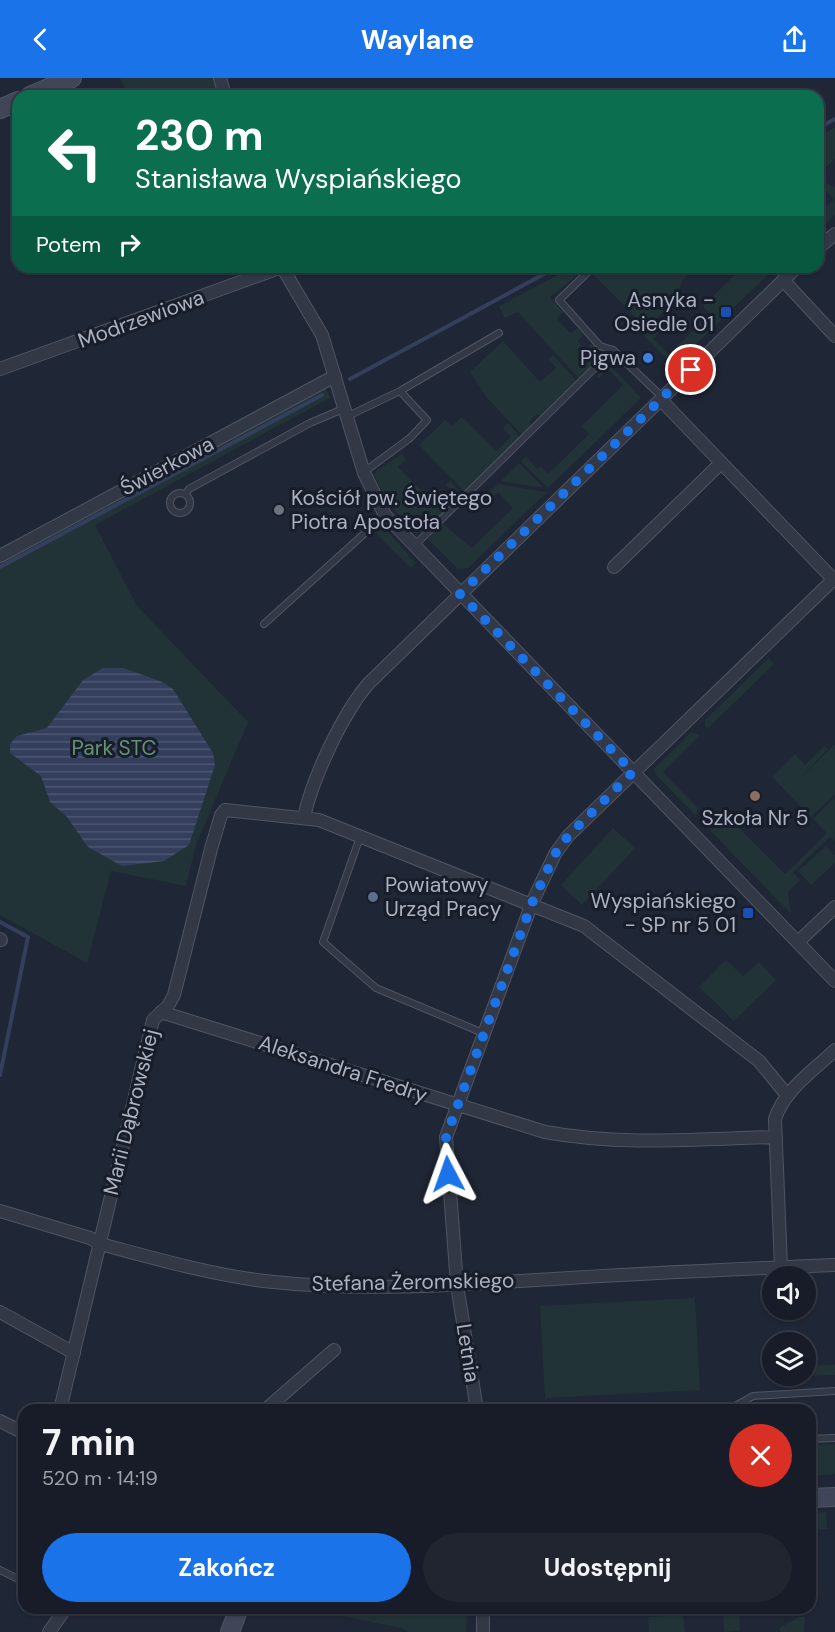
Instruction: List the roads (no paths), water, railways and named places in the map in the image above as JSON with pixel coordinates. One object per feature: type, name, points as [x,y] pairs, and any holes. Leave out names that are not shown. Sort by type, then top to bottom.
[{"type":"main road","points":[[44,90],[72,78]]},
{"type":"main road","points":[[816,1498],[835,1497]]},
{"type":"main road","points":[[230,1632],[237,1614]]},
{"type":"street","name":"Modrzewiowa","points":[[0,369],[265,273]]},
{"type":"street","points":[[286,273],[322,335],[363,473],[385,515],[835,981]]},
{"type":"street","points":[[787,1095],[759,1060],[584,926],[532,903],[361,836],[319,820],[304,817],[308,799],[339,730],[360,694],[790,273]]},
{"type":"street","points":[[785,278],[835,336]]},
{"type":"street","name":"Świerkowa","points":[[0,556],[335,376]]},
{"type":"street","points":[[662,398],[721,463],[835,579]]},
{"type":"street","points":[[614,567],[721,463]]},
{"type":"street","name":"Letnia","points":[[476,1404],[457,1285],[446,1137],[455,1106],[532,903],[555,854],[568,836],[835,579]]},
{"type":"street","name":"Marii Dąbrowskiej","points":[[61,1404],[153,1020],[174,995],[219,822],[225,810],[232,809],[304,817]]},
{"type":"street","points":[[798,942],[835,907]]},
{"type":"street","name":"Aleksandra Fredry","points":[[161,1012],[455,1106],[545,1132],[604,1141],[776,1137]]},
{"type":"street","points":[[781,1266],[775,1119],[779,1105],[787,1095],[835,1050]]},
{"type":"street","name":"Stefana Żeromskiego","points":[[0,1211],[90,1238],[100,1244],[213,1273],[267,1281],[377,1287],[762,1269]]},
{"type":"street","name":"Stefana Żeromskiego","points":[[816,1266],[835,1265]]},
{"type":"street","points":[[0,1312],[74,1353]]},
{"type":"street","points":[[272,1404],[334,1350]]},
{"type":"street","points":[[0,1420],[18,1430]]},
{"type":"street","points":[[49,1632],[62,1614]]},
{"type":"street","points":[[483,1614],[483,1632]]},
{"type":"lane","points":[[587,273],[559,300],[600,346],[613,350],[662,398]]},
{"type":"lane","points":[[782,273],[785,278]]},
{"type":"lane","points":[[186,494],[189,489],[296,430],[335,411],[344,413],[400,391],[499,333]]},
{"type":"lane","points":[[414,546],[613,350]]},
{"type":"lane","points":[[363,473],[410,438],[427,420],[400,391]]},
{"type":"lane","points":[[264,624],[385,515]]},
{"type":"lane","points":[[361,836],[324,942],[376,988],[483,1033]]},
{"type":"lane","points":[[739,1404],[753,1396],[835,1391]]},
{"type":"lane","points":[[816,1439],[835,1437]]},
{"type":"lane","points":[[0,1570],[18,1579]]},
{"type":"water","points":[[103,668],[123,668],[160,681],[173,689],[213,753],[215,765],[189,845],[164,861],[122,866],[88,847],[67,817],[50,802],[41,776],[10,753],[10,744],[17,736],[47,728],[83,680]]},
{"type":"waterway","points":[[824,125],[835,119]]},
{"type":"waterway","points":[[350,379],[546,273]]},
{"type":"waterway","points":[[0,567],[322,395]]},
{"type":"waterway","points":[[0,922],[28,937],[0,1075]]},
{"type":"place","name":"Asnyka - Osiedle 01","points":[[726,312]]},
{"type":"place","name":"Pigwa","points":[[648,358]]},
{"type":"place","name":"Kościół pw. Świętego Piotra Apostoła","points":[[279,510]]},
{"type":"place","name":"Szkoła Nr 5","points":[[755,796]]},
{"type":"place","name":"Powiatowy Urząd Pracy","points":[[373,897]]},
{"type":"place","name":"Wyspiańskiego - SP nr 5 01","points":[[748,913]]},
{"type":"park label","name":"Park STC","points":[[114,748]]}]
